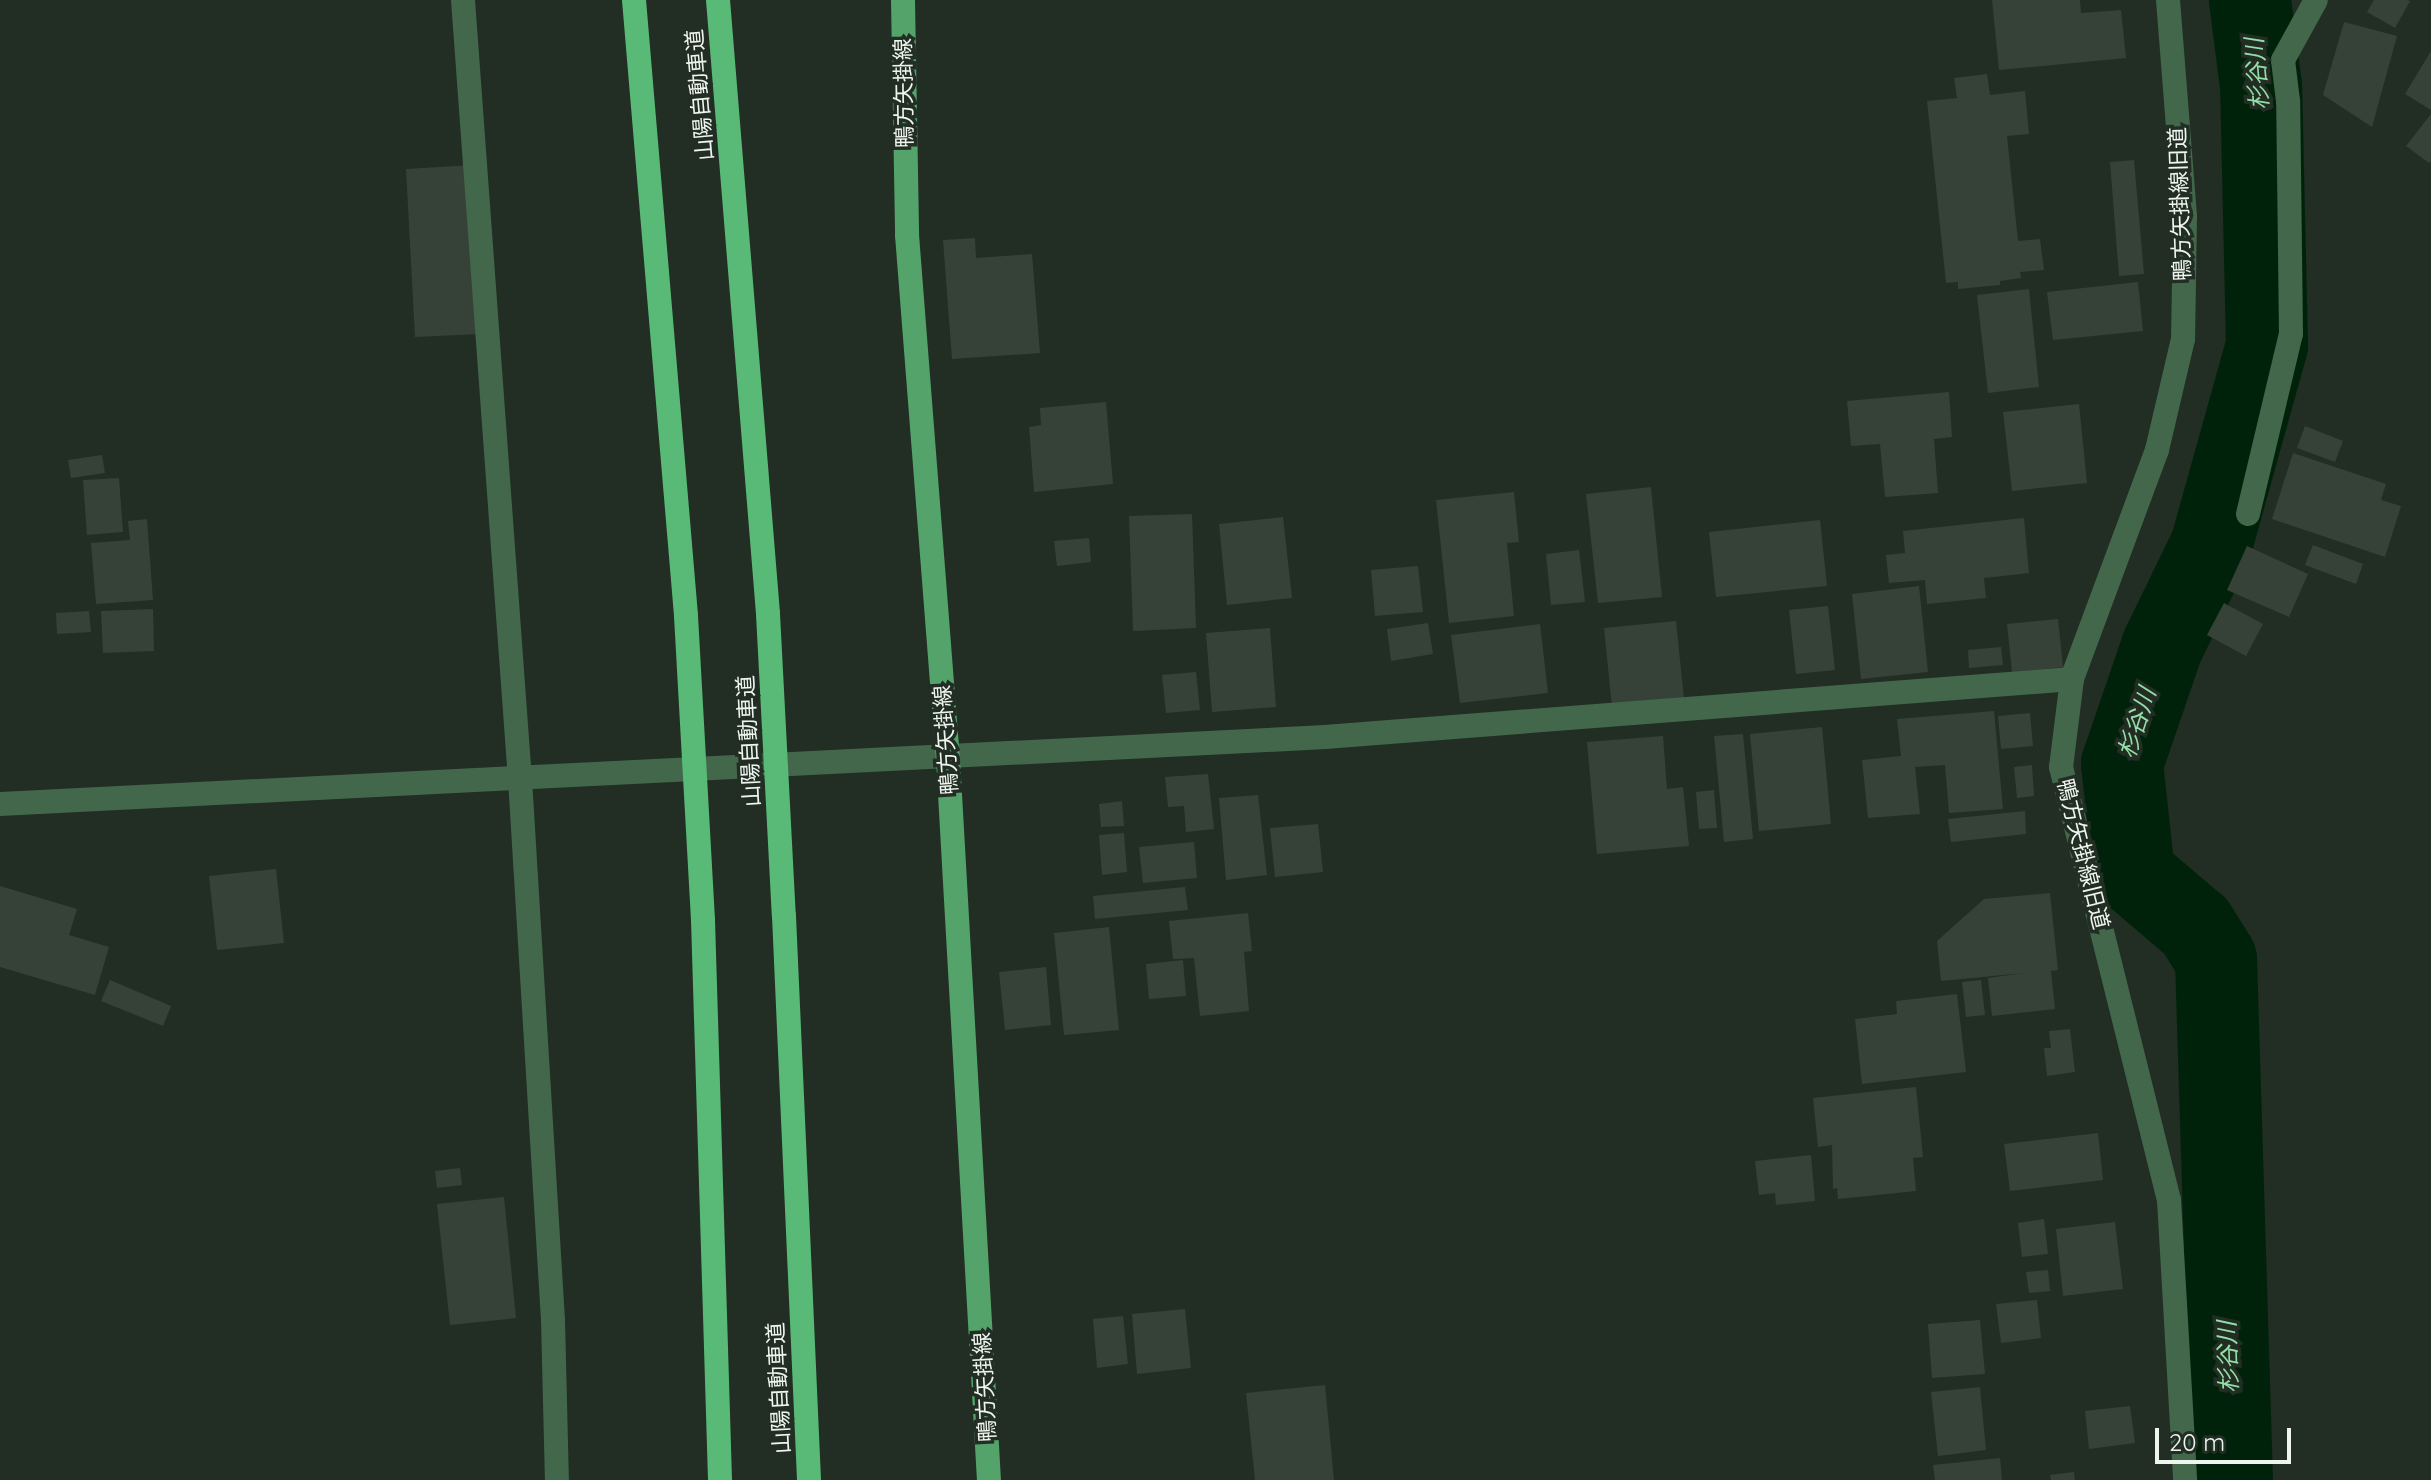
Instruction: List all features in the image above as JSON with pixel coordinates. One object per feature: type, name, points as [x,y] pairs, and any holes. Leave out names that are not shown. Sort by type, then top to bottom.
[{"type":"highway","points":[[634,0],[686,616],[703,920],[720,1480]]},
{"type":"highway","name":"山陽自動車道","points":[[718,0],[768,614],[809,1480]]},
{"type":"main road","name":"鴨方矢掛線","points":[[903,0],[907,235],[948,759],[989,1480]]},
{"type":"street","points":[[463,0],[520,779],[553,1320],[557,1480]]},
{"type":"street","name":"鴨方矢掛線旧道","points":[[2168,0],[2185,216],[2183,339],[2157,450],[2072,679],[2061,767],[2169,1200],[2185,1480]]},
{"type":"street","points":[[2248,514],[2291,334],[2288,101],[2283,60],[2316,0]]},
{"type":"street","points":[[0,804],[948,759],[1325,737],[2072,679]]},
{"type":"building","points":[[1992,0],[2080,0],[2081,13],[2121,10],[2126,58],[1999,70]]},
{"type":"building","points":[[2374,0],[2410,1],[2395,28],[2367,12]]},
{"type":"building","points":[[2344,22],[2397,36],[2372,127],[2323,95]]},
{"type":"building","points":[[2431,51],[2431,110],[2405,94]]},
{"type":"building","points":[[1987,74],[1990,95],[2025,91],[2029,134],[2007,136],[2018,241],[2040,239],[2044,270],[2020,272],[2021,278],[2000,281],[2000,285],[1958,289],[1958,282],[1946,283],[1927,101],[1957,98],[1954,78]]},
{"type":"building","points":[[2431,114],[2431,161],[2429,163],[2406,146]]},
{"type":"building","points":[[2134,160],[2144,274],[2119,276],[2110,162]]},
{"type":"building","points":[[472,165],[481,334],[415,337],[406,169]]},
{"type":"building","points":[[975,238],[976,258],[1032,254],[1040,353],[952,359],[943,240]]},
{"type":"building","points":[[2138,282],[2143,331],[2053,340],[2047,292]]},
{"type":"building","points":[[2029,289],[2039,387],[1988,393],[1977,295]]},
{"type":"building","points":[[1949,392],[1952,437],[1934,439],[1938,493],[1885,497],[1880,444],[1851,446],[1847,401]]},
{"type":"building","points":[[1106,402],[1113,484],[1034,492],[1029,427],[1041,425],[1040,408]]},
{"type":"building","points":[[2079,404],[2087,483],[2012,491],[2003,412]]},
{"type":"building","points":[[2305,426],[2343,441],[2335,462],[2297,448]]},
{"type":"building","points":[[2293,453],[2386,484],[2381,500],[2401,506],[2385,557],[2272,519]]},
{"type":"building","points":[[102,455],[105,473],[71,478],[68,460]]},
{"type":"building","points":[[119,478],[123,532],[87,535],[83,480]]},
{"type":"building","points":[[1651,487],[1662,597],[1598,603],[1586,494]]},
{"type":"building","points":[[1514,492],[1519,542],[1507,543],[1514,616],[1449,623],[1436,500]]},
{"type":"building","points":[[1192,514],[1196,628],[1133,631],[1129,516]]},
{"type":"building","points":[[1283,517],[1292,598],[1227,605],[1219,524]]},
{"type":"building","points":[[2024,518],[2029,573],[1984,578],[1986,598],[1927,604],[1925,580],[1889,583],[1886,555],[1905,553],[1903,531]]},
{"type":"building","points":[[147,519],[153,600],[96,604],[91,543],[130,540],[128,521]]},
{"type":"building","points":[[1820,520],[1827,586],[1716,597],[1709,532]]},
{"type":"building","points":[[1089,538],[1091,562],[1057,566],[1054,541]]},
{"type":"building","points":[[2313,545],[2363,564],[2356,584],[2305,565]]},
{"type":"building","points":[[2247,546],[2308,574],[2289,617],[2227,590]]},
{"type":"building","points":[[1579,550],[1585,602],[1551,605],[1546,554]]},
{"type":"building","points":[[1418,566],[1423,612],[1375,616],[1371,570]]},
{"type":"building","points":[[1919,586],[1928,672],[1861,679],[1852,594]]},
{"type":"building","points":[[2224,603],[2263,624],[2246,656],[2207,635]]},
{"type":"building","points":[[1828,606],[1835,670],[1796,674],[1789,610]]},
{"type":"building","points":[[153,609],[154,651],[103,653],[101,611]]},
{"type":"building","points":[[89,611],[91,632],[57,634],[56,613]]},
{"type":"building","points":[[2058,619],[2063,667],[2012,672],[2007,624]]},
{"type":"building","points":[[1676,621],[1684,699],[1612,707],[1604,628]]},
{"type":"building","points":[[1428,623],[1433,654],[1391,661],[1387,629]]},
{"type":"building","points":[[1540,624],[1548,693],[1460,703],[1451,635]]},
{"type":"building","points":[[1270,628],[1276,707],[1212,712],[1206,633]]},
{"type":"building","points":[[2001,647],[2003,665],[1969,668],[1968,650]]},
{"type":"building","points":[[1196,672],[1200,710],[1166,713],[1162,675]]},
{"type":"building","points":[[1994,711],[2003,809],[1949,813],[1945,765],[1915,767],[1920,814],[1868,818],[1862,760],[1901,756],[1897,719]]},
{"type":"building","points":[[2030,713],[2033,746],[2001,749],[1998,716]]},
{"type":"building","points":[[1822,727],[1831,824],[1759,831],[1750,734]]},
{"type":"building","points":[[1743,734],[1753,839],[1724,842],[1714,736]]},
{"type":"building","points":[[1663,736],[1667,789],[1683,787],[1689,846],[1597,854],[1587,742]]},
{"type":"building","points":[[2032,765],[2034,796],[2017,798],[2014,767]]},
{"type":"building","points":[[1208,774],[1214,829],[1186,832],[1184,806],[1168,807],[1165,777]]},
{"type":"building","points":[[1714,790],[1717,828],[1699,829],[1696,792]]},
{"type":"building","points":[[1258,795],[1267,875],[1226,880],[1219,798]]},
{"type":"building","points":[[1122,801],[1124,826],[1101,827],[1099,804]]},
{"type":"building","points":[[2025,811],[2026,834],[1951,842],[1948,819]]},
{"type":"building","points":[[1318,824],[1323,872],[1275,877],[1270,828]]},
{"type":"building","points":[[1124,833],[1127,872],[1102,875],[1099,835]]},
{"type":"building","points":[[1194,842],[1197,878],[1143,883],[1139,847]]},
{"type":"building","points":[[276,869],[284,943],[217,950],[209,876]]},
{"type":"building","points":[[0,886],[77,909],[69,935],[109,947],[95,995],[0,967]]},
{"type":"building","points":[[1185,887],[1188,910],[1095,919],[1093,896]]},
{"type":"building","points":[[2050,893],[2058,970],[2051,971],[2055,1009],[1992,1016],[1988,978],[2024,973],[1941,981],[1937,941],[1984,899]]},
{"type":"building","points":[[1248,913],[1252,951],[1244,952],[1249,1011],[1200,1016],[1194,958],[1173,959],[1169,921]]},
{"type":"building","points":[[1109,927],[1119,1030],[1064,1035],[1054,933]]},
{"type":"building","points":[[1183,960],[1186,996],[1149,999],[1146,964]]},
{"type":"building","points":[[1046,967],[1051,1025],[1005,1030],[999,972]]},
{"type":"building","points":[[110,980],[171,1006],[163,1026],[101,1001]]},
{"type":"building","points":[[1981,980],[1985,1015],[1966,1017],[1962,982]]},
{"type":"building","points":[[1957,994],[1966,1072],[1862,1084],[1855,1019],[1897,1014],[1896,1001]]},
{"type":"building","points":[[2070,1029],[2075,1072],[2047,1076],[2044,1048],[2051,1048],[2049,1031]]},
{"type":"building","points":[[1916,1087],[1923,1157],[1913,1158],[1916,1191],[1838,1199],[1837,1188],[1833,1189],[1832,1145],[1818,1147],[1813,1098]]},
{"type":"building","points":[[2098,1133],[2103,1180],[2010,1191],[2004,1144]]},
{"type":"building","points":[[1811,1155],[1815,1201],[1776,1205],[1775,1193],[1759,1195],[1755,1161]]},
{"type":"building","points":[[460,1168],[462,1185],[437,1188],[435,1171]]},
{"type":"building","points":[[504,1197],[516,1318],[450,1325],[437,1204]]},
{"type":"building","points":[[2044,1219],[2048,1254],[2022,1257],[2018,1223]]},
{"type":"building","points":[[2115,1222],[2123,1289],[2063,1296],[2056,1229]]},
{"type":"building","points":[[2048,1270],[2050,1291],[2029,1293],[2026,1272]]},
{"type":"building","points":[[2037,1300],[2041,1338],[2001,1343],[1996,1304]]},
{"type":"building","points":[[1185,1309],[1191,1368],[1137,1374],[1132,1314]]},
{"type":"building","points":[[1123,1316],[1128,1364],[1097,1368],[1093,1319]]},
{"type":"building","points":[[1980,1320],[1985,1374],[1932,1378],[1928,1324]]},
{"type":"building","points":[[1325,1385],[1334,1480],[1255,1480],[1246,1393]]},
{"type":"building","points":[[1980,1387],[1986,1450],[1938,1456],[1931,1392]]},
{"type":"building","points":[[2130,1406],[2135,1443],[2089,1449],[2085,1411]]},
{"type":"building","points":[[2000,1458],[2002,1480],[1935,1480],[1933,1465]]},
{"type":"building","points":[[2074,1472],[2075,1480],[2051,1480],[2050,1475]]},
{"type":"waterway","name":"杉谷川","points":[[2232,1480],[2216,959],[2195,926],[2134,874],[2122,764],[2162,647],[2211,546],[2267,346],[2261,86],[2250,0]]}]
